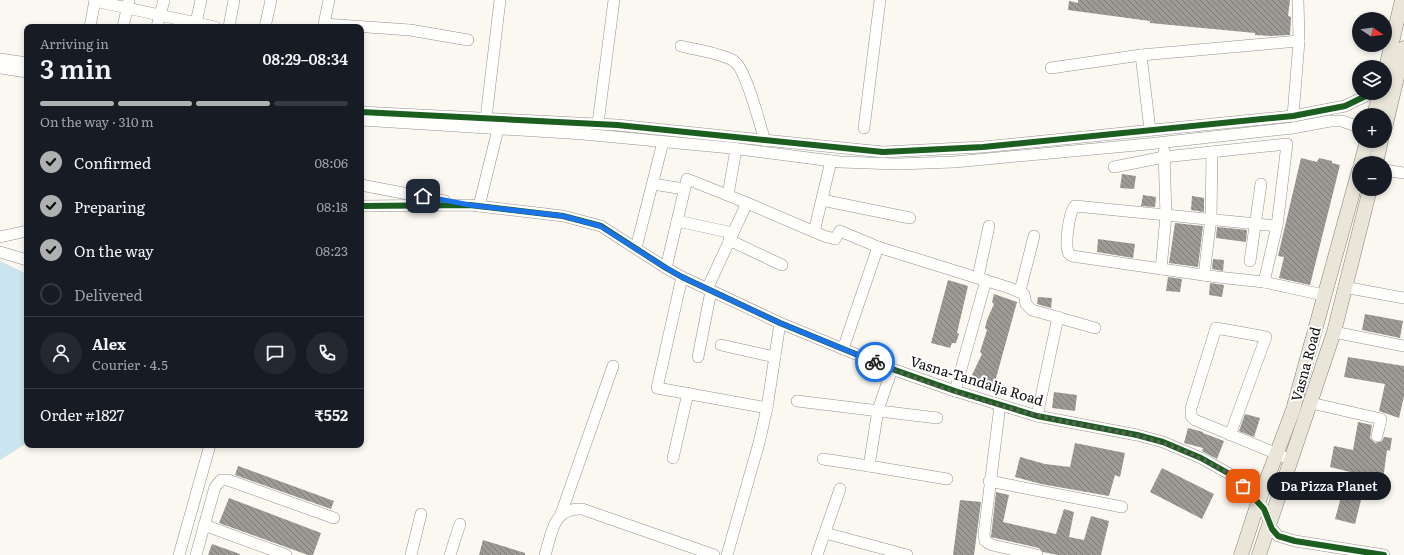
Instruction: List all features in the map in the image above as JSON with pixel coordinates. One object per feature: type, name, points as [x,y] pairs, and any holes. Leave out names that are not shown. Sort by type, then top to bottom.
[{"type":"main road","points":[[1388,108],[1394,68],[1400,51],[1402,0]]},
{"type":"main road","points":[[1366,156],[1372,148]]},
{"type":"main road","name":"Vasna Road","points":[[1241,555],[1258,503],[1293,410],[1352,195]]},
{"type":"main road","name":"Vasna Road","points":[[1259,555],[1334,332],[1344,287],[1368,196]]},
{"type":"street","points":[[158,24],[164,0]]},
{"type":"street","points":[[91,24],[95,1],[128,4],[160,15],[195,24],[201,0]]},
{"type":"street","points":[[230,24],[234,0]]},
{"type":"street","points":[[266,24],[271,0]]},
{"type":"street","points":[[324,24],[329,0]]},
{"type":"street","points":[[486,118],[500,0]]},
{"type":"street","points":[[598,123],[614,0]]},
{"type":"street","points":[[864,128],[880,0]]},
{"type":"street","points":[[1293,116],[1299,41],[1298,0]]},
{"type":"street","points":[[124,24],[128,4]]},
{"type":"street","points":[[364,28],[410,30],[468,40]]},
{"type":"street","points":[[1051,68],[1141,55],[1299,41]]},
{"type":"street","points":[[681,46],[728,58],[735,62],[748,86],[766,141]]},
{"type":"street","points":[[1141,55],[1150,130]]},
{"type":"street","points":[[0,59],[24,63]]},
{"type":"street","points":[[0,68],[24,72]]},
{"type":"street","points":[[364,112],[598,123],[883,152],[934,150],[1293,116],[1344,106],[1357,100]]},
{"type":"street","points":[[364,120],[664,142],[831,161],[897,164],[954,162],[1164,142],[1293,128],[1330,121],[1342,121],[1352,125]]},
{"type":"street","points":[[364,186],[475,206],[498,129]]},
{"type":"street","points":[[1161,269],[1166,216],[1163,129]]},
{"type":"street","points":[[636,248],[664,142]]},
{"type":"street","points":[[1114,168],[1164,157],[1287,144],[1277,226],[1264,282]]},
{"type":"street","points":[[728,195],[736,149]]},
{"type":"street","points":[[1204,275],[1211,218],[1212,152]]},
{"type":"street","points":[[814,232],[831,161]]},
{"type":"street","points":[[1392,171],[1404,173]]},
{"type":"street","points":[[666,268],[687,179],[747,202],[835,240],[840,231],[878,247],[1020,291],[1024,294],[1028,308],[1095,328]]},
{"type":"street","points":[[653,184],[684,189]]},
{"type":"street","points":[[1250,261],[1262,184]]},
{"type":"street","points":[[822,200],[910,218]]},
{"type":"street","points":[[698,357],[709,290],[731,236],[747,202]]},
{"type":"street","name":"Vasna-Tandalja Road","points":[[364,206],[475,206],[563,216],[600,226],[682,277],[780,323],[892,369],[955,392],[1037,416],[1137,435],[1162,442],[1201,458],[1235,477],[1264,509],[1272,529],[1278,536],[1285,539],[1384,555]]},
{"type":"street","points":[[1277,226],[1211,218],[1166,216],[1075,206],[1071,212],[1066,248],[1072,256],[1264,282],[1324,295]]},
{"type":"street","points":[[677,222],[731,236],[782,265]]},
{"type":"street","points":[[955,392],[982,278],[989,226]]},
{"type":"street","points":[[0,237],[24,232]]},
{"type":"street","points":[[1020,291],[1034,236]]},
{"type":"street","points":[[843,349],[878,247]]},
{"type":"street","points":[[0,252],[24,259]]},
{"type":"street","points":[[682,277],[657,388],[767,408]]},
{"type":"street","points":[[1344,287],[1404,298]]},
{"type":"street","points":[[1037,416],[1058,317]]},
{"type":"street","points":[[727,555],[751,474],[767,408],[780,323]]},
{"type":"street","points":[[1230,435],[1266,337],[1216,328],[1191,408],[1191,416],[1195,420],[1230,435],[1276,454],[1292,460]]},
{"type":"street","points":[[1334,332],[1404,346]]},
{"type":"street","points":[[720,345],[775,357]]},
{"type":"street","points":[[545,555],[554,524],[561,514],[613,366]]},
{"type":"street","points":[[869,466],[878,410],[892,369]]},
{"type":"street","points":[[674,458],[688,393]]},
{"type":"street","points":[[797,401],[937,418]]},
{"type":"street","points":[[1311,403],[1380,419],[1377,436]]},
{"type":"street","points":[[1000,405],[989,481],[984,534],[985,541],[992,545],[1037,555]]},
{"type":"street","points":[[179,555],[209,448]]},
{"type":"street","points":[[823,459],[947,479]]},
{"type":"street","points":[[196,555],[215,487],[221,480],[228,480],[334,518]]},
{"type":"street","points":[[989,481],[1122,506]]},
{"type":"street","points":[[817,555],[840,489]]},
{"type":"street","points":[[561,514],[569,509],[582,509],[714,555]]},
{"type":"street","points":[[411,555],[421,514]]},
{"type":"street","points":[[450,555],[460,524]]},
{"type":"street","points":[[204,525],[286,555]]},
{"type":"street","points":[[825,533],[907,555]]},
{"type":"water","points":[[0,261],[24,273],[24,445],[0,460]]},
{"type":"building","points":[[1078,0],[1290,0],[1288,16],[1291,17],[1290,35],[1255,35],[1255,33],[1150,23],[1150,21],[1068,10],[1069,1],[1078,3]]},
{"type":"building","points":[[1301,158],[1317,162],[1319,158],[1332,161],[1332,163],[1340,165],[1310,285],[1279,278],[1284,257],[1278,256]]},
{"type":"building","points":[[1122,174],[1136,176],[1134,189],[1120,188]]},
{"type":"building","points":[[1143,195],[1156,197],[1155,207],[1141,206]]},
{"type":"building","points":[[1192,196],[1204,198],[1204,212],[1191,210]]},
{"type":"building","points":[[1175,223],[1203,226],[1198,267],[1169,263]]},
{"type":"building","points":[[1217,227],[1247,230],[1246,242],[1216,238]]},
{"type":"building","points":[[1098,239],[1135,244],[1133,258],[1097,252]]},
{"type":"building","points":[[1213,259],[1224,260],[1223,271],[1212,269]]},
{"type":"building","points":[[1168,277],[1182,279],[1180,292],[1166,291]]},
{"type":"building","points":[[948,280],[968,286],[957,333],[959,334],[956,343],[952,343],[950,348],[931,343]]},
{"type":"building","points":[[1210,283],[1224,285],[1222,297],[1209,295]]},
{"type":"building","points":[[994,294],[1017,302],[993,389],[972,382],[975,377],[972,375],[982,354],[980,352],[987,330],[985,328],[987,320],[994,304],[992,302]]},
{"type":"building","points":[[1038,297],[1052,298],[1051,308],[1037,304]]},
{"type":"building","points":[[1365,314],[1403,321],[1400,338],[1362,330]]},
{"type":"building","points":[[1348,357],[1404,366],[1404,396],[1399,418],[1379,411],[1385,384],[1344,377]]},
{"type":"building","points":[[1054,392],[1077,395],[1075,411],[1052,408]]},
{"type":"building","points":[[1245,414],[1260,418],[1254,437],[1239,431]]},
{"type":"building","points":[[1358,422],[1372,425],[1370,438],[1375,443],[1382,441],[1384,437],[1392,438],[1390,451],[1387,450],[1383,480],[1330,467],[1334,446],[1353,450]]},
{"type":"building","points":[[1188,428],[1203,432],[1224,441],[1217,459],[1202,451],[1203,448],[1184,443]]},
{"type":"building","points":[[1075,443],[1125,453],[1120,477],[1115,475],[1109,496],[1041,484],[1015,477],[1020,457],[1045,464],[1070,467]]},
{"type":"building","points":[[238,466],[334,501],[331,509],[235,475]]},
{"type":"building","points":[[1162,468],[1214,494],[1202,519],[1150,492]]},
{"type":"building","points":[[1343,490],[1362,496],[1355,524],[1335,519]]},
{"type":"building","points":[[996,492],[1009,495],[1003,522],[1056,534],[1064,509],[1074,512],[1069,537],[1084,540],[1091,516],[1109,521],[1101,555],[1058,555],[1043,552],[1039,548],[991,537]]},
{"type":"building","points":[[229,498],[321,533],[313,555],[308,555],[219,523]]},
{"type":"building","points":[[960,500],[981,502],[974,555],[953,555]]},
{"type":"building","points":[[483,540],[525,553],[525,555],[479,555]]},
{"type":"building","points":[[212,544],[240,554],[240,555],[208,555]]},
{"type":"cycle path","points":[[364,112],[617,125],[883,152],[983,147],[1293,116],[1345,106],[1357,100]]},
{"type":"cycle path","points":[[364,206],[470,205],[563,216],[601,226],[682,277],[780,323],[892,369],[955,391],[1037,416],[1137,435],[1163,442],[1201,458],[1235,477],[1264,509],[1272,529],[1278,536],[1295,541],[1384,555]]},
{"type":"way so far","points":[[875,362],[955,392],[1037,416],[1137,435],[1162,442],[1201,458],[1224,470],[1235,477],[1243,486]]},
{"type":"place","name":"Da Pizza Planet","points":[[1243,486]]},
{"type":"route","points":[[423,196],[470,205],[563,216],[600,226],[682,277],[780,323],[875,362]]}]
